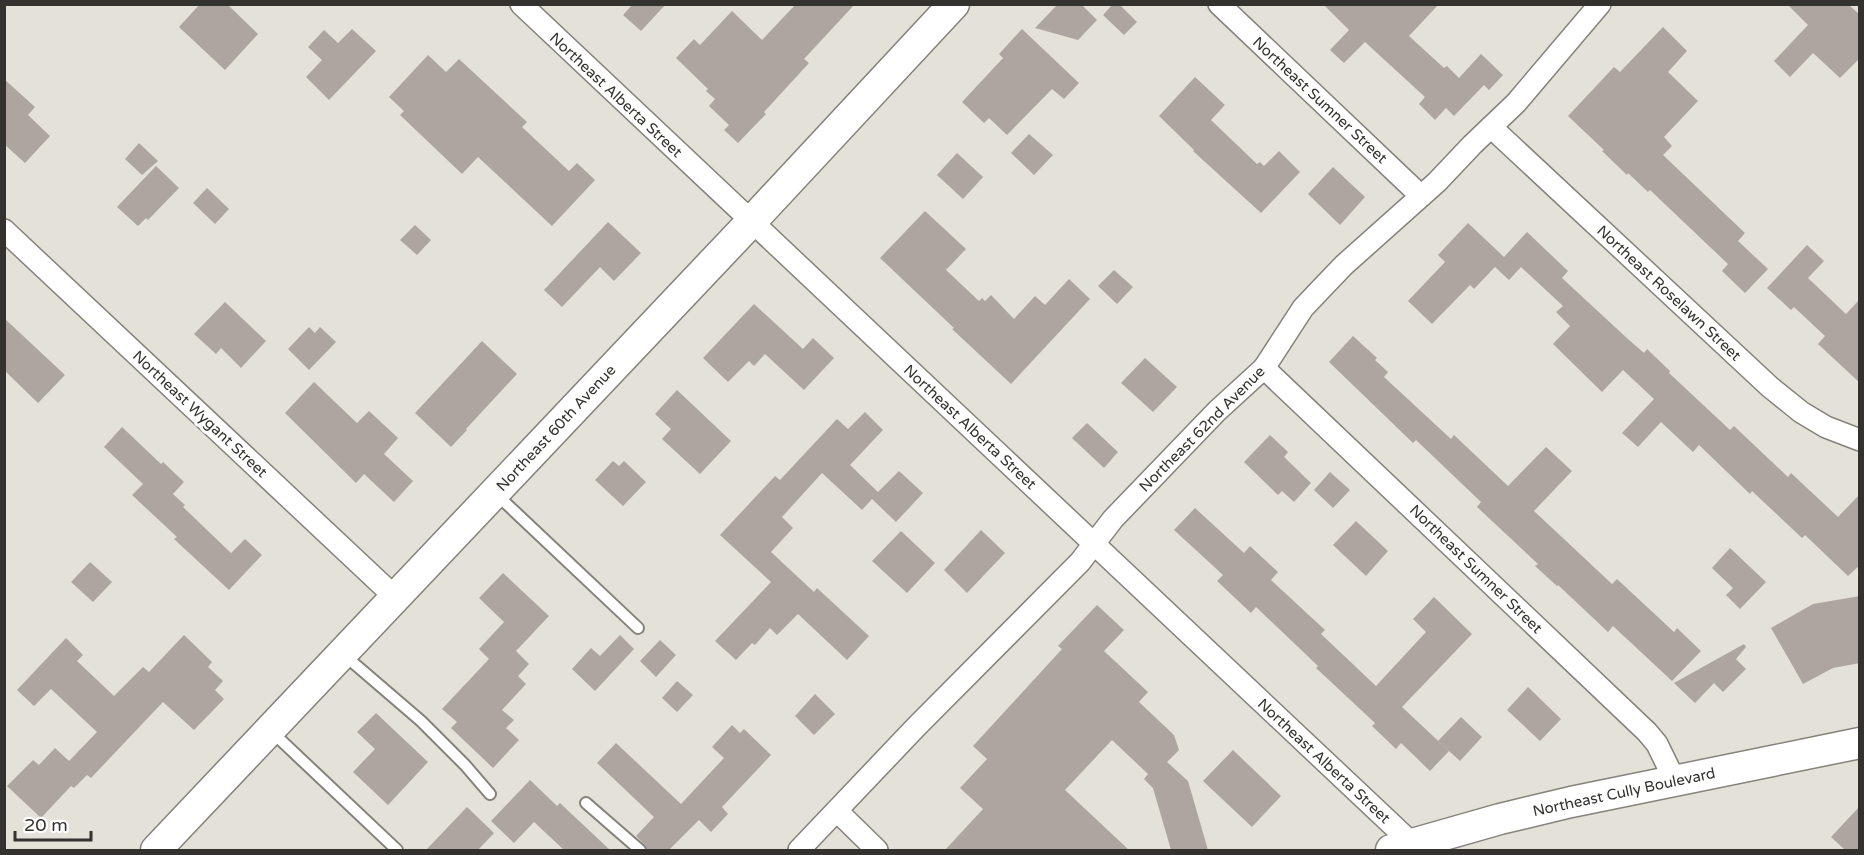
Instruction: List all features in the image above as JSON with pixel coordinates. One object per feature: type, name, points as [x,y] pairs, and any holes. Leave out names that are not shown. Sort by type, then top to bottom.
[{"type":"street","name":"Northeast Alberta Street","points":[[520,4],[1094,543],[1408,848]]},
{"type":"street","name":"Northeast 60th Avenue","points":[[156,850],[751,222],[954,4]]},
{"type":"street","name":"Northeast Sumner Street","points":[[1219,4],[1421,196]]},
{"type":"street","name":"Northeast 62nd Avenue","points":[[799,850],[916,727],[1080,562],[1113,519],[1209,419],[1264,368],[1303,308],[1321,288],[1516,104],[1600,4]]},
{"type":"street","name":"Northeast Roselawn Street","points":[[1491,127],[1770,387],[1801,412],[1826,427],[1860,440]]},
{"type":"street","name":"Northeast Wygant Street","points":[[4,230],[396,598]]},
{"type":"street","name":"Northeast Sumner Street","points":[[1264,368],[1647,732],[1657,744],[1675,781]]},
{"type":"street","name":"Northeast Cully Boulevard","points":[[1408,848],[1500,819],[1571,802],[1860,743]]},
{"type":"street","points":[[837,811],[877,850]]},
{"type":"lane","points":[[495,493],[638,628]]},
{"type":"lane","points":[[342,654],[421,721],[490,794]]},
{"type":"lane","points":[[270,730],[397,850]]},
{"type":"lane","points":[[586,803],[640,850]]},
{"type":"building","points":[[200,4],[227,4],[258,34],[225,70],[179,27]]},
{"type":"building","points":[[633,4],[666,4],[641,31],[623,15]]},
{"type":"building","points":[[796,4],[855,4],[804,59],[809,63],[738,143],[724,130],[729,125],[709,106],[715,99],[706,91],[708,89],[676,58],[694,39],[700,45],[732,11],[762,40]]},
{"type":"building","points":[[1058,4],[1081,4],[1097,20],[1078,40],[1035,28]]},
{"type":"building","points":[[1113,4],[1119,4],[1137,22],[1124,35],[1103,15]]},
{"type":"building","points":[[1323,4],[1439,4],[1409,36],[1444,68],[1447,66],[1459,78],[1481,54],[1503,75],[1489,90],[1484,85],[1454,116],[1446,108],[1435,120],[1419,104],[1425,97],[1365,42],[1344,63],[1330,50],[1349,30]]},
{"type":"building","points":[[1787,4],[1848,4],[1860,15],[1860,58],[1840,78],[1813,53],[1790,77],[1774,61],[1808,25]]},
{"type":"building","points":[[1663,27],[1687,51],[1668,72],[1698,101],[1664,137],[1672,146],[1663,155],[1745,233],[1738,241],[1768,269],[1745,293],[1722,271],[1728,264],[1650,190],[1648,192],[1628,173],[1627,175],[1568,116],[1614,67],[1620,72]]},
{"type":"building","points":[[352,29],[376,51],[329,100],[306,77],[322,60],[308,47],[324,30],[338,43]]},
{"type":"building","points":[[1022,29],[1079,83],[1064,99],[1052,89],[1007,135],[989,118],[984,123],[962,102],[1003,58],[999,54]]},
{"type":"building","points":[[428,55],[446,72],[459,59],[527,122],[522,127],[569,171],[577,163],[595,180],[552,226],[478,157],[462,174],[400,115],[404,111],[389,97]]},
{"type":"building","points":[[1195,77],[1225,105],[1211,120],[1257,164],[1260,162],[1264,166],[1279,151],[1300,172],[1261,213],[1193,151],[1159,116]]},
{"type":"building","points":[[4,79],[35,107],[28,115],[50,136],[25,163],[4,144]]},
{"type":"building","points":[[1029,134],[1053,155],[1034,175],[1011,153]]},
{"type":"building","points":[[139,143],[158,161],[142,175],[125,159]]},
{"type":"building","points":[[957,153],[983,177],[963,199],[937,175]]},
{"type":"building","points":[[156,166],[179,188],[148,220],[146,218],[138,226],[117,207]]},
{"type":"building","points":[[1333,167],[1365,197],[1340,225],[1308,194]]},
{"type":"building","points":[[207,188],[229,209],[215,224],[193,203]]},
{"type":"building","points":[[925,211],[966,249],[946,270],[979,301],[982,298],[985,301],[991,295],[1014,319],[1035,296],[1045,305],[1069,279],[1090,299],[1011,384],[880,258]]},
{"type":"building","points":[[608,222],[641,253],[614,281],[600,267],[562,307],[544,290]]},
{"type":"building","points":[[1468,223],[1504,257],[1527,232],[1568,271],[1562,278],[1629,340],[1644,353],[1647,349],[1670,371],[1669,373],[1730,430],[1734,426],[1788,477],[1791,473],[1838,517],[1860,494],[1860,565],[1848,576],[1805,535],[1802,538],[1752,491],[1750,494],[1699,445],[1693,452],[1661,422],[1638,447],[1622,433],[1654,399],[1623,370],[1602,392],[1553,344],[1570,326],[1556,312],[1563,306],[1521,267],[1509,280],[1495,267],[1474,289],[1470,285],[1432,324],[1408,301],[1445,262],[1438,255]]},
{"type":"building","points":[[415,225],[431,240],[417,255],[400,240]]},
{"type":"building","points":[[1807,245],[1824,261],[1808,278],[1846,314],[1860,299],[1860,383],[1818,344],[1825,336],[1794,307],[1791,310],[1767,288]]},
{"type":"building","points":[[1114,270],[1133,287],[1117,304],[1098,286]]},
{"type":"building","points":[[225,302],[266,341],[241,368],[221,348],[216,354],[194,334]]},
{"type":"building","points":[[754,304],[803,349],[813,338],[834,358],[804,390],[765,354],[754,366],[749,361],[728,382],[703,358]]},
{"type":"building","points":[[4,318],[65,375],[38,403],[5,371]]},
{"type":"building","points":[[309,327],[315,333],[320,327],[336,342],[309,370],[288,349]]},
{"type":"building","points":[[1353,336],[1377,358],[1375,360],[1388,372],[1384,377],[1451,439],[1454,435],[1508,486],[1546,447],[1572,471],[1534,511],[1612,584],[1617,579],[1674,632],[1677,628],[1701,651],[1672,681],[1613,626],[1608,632],[1535,566],[1538,564],[1477,507],[1481,502],[1416,440],[1413,443],[1329,362]]},
{"type":"building","points":[[482,341],[517,374],[451,447],[415,413]]},
{"type":"building","points":[[1145,358],[1177,387],[1153,412],[1121,383]]},
{"type":"building","points":[[314,382],[357,423],[369,411],[398,438],[384,454],[413,481],[394,502],[364,474],[356,483],[285,413]]},
{"type":"building","points":[[677,390],[731,441],[700,474],[662,439],[671,429],[655,414]]},
{"type":"building","points":[[865,412],[883,430],[850,465],[878,492],[899,471],[923,493],[896,522],[872,499],[862,510],[822,473],[782,517],[793,528],[771,552],[814,592],[817,588],[869,636],[847,660],[798,614],[777,635],[770,628],[755,645],[752,643],[736,660],[715,641],[771,582],[720,535],[775,476],[780,480],[837,419],[848,429]]},
{"type":"building","points":[[1087,423],[1118,452],[1104,468],[1072,438]]},
{"type":"building","points":[[122,427],[184,482],[173,494],[185,505],[183,507],[231,553],[245,539],[262,555],[229,590],[174,539],[177,537],[132,495],[143,484],[104,447]]},
{"type":"building","points":[[1270,435],[1288,452],[1284,457],[1311,483],[1294,502],[1282,491],[1278,495],[1244,462]]},
{"type":"building","points":[[613,461],[619,466],[624,461],[646,482],[623,506],[595,480]]},
{"type":"building","points":[[1330,472],[1350,490],[1333,508],[1314,490]]},
{"type":"building","points":[[1195,508],[1244,553],[1250,546],[1278,572],[1271,580],[1325,630],[1321,634],[1376,686],[1426,632],[1413,619],[1434,597],[1472,634],[1402,707],[1449,751],[1430,771],[1401,743],[1396,749],[1372,726],[1375,723],[1256,607],[1251,613],[1217,581],[1223,575],[1174,530]]},
{"type":"building","points":[[1356,521],[1388,551],[1366,576],[1333,545]]},
{"type":"building","points":[[981,530],[1005,553],[967,593],[944,570]]},
{"type":"building","points":[[901,531],[935,563],[907,593],[872,561]]},
{"type":"building","points":[[1730,548],[1766,582],[1740,609],[1726,595],[1733,588],[1712,568]]},
{"type":"building","points":[[90,562],[112,582],[93,602],[71,582]]},
{"type":"building","points":[[503,573],[549,616],[516,651],[529,664],[518,676],[526,684],[502,710],[514,720],[506,728],[519,740],[493,768],[451,728],[457,722],[442,709],[489,659],[479,649],[504,622],[479,598]]},
{"type":"building","points":[[1860,596],[1860,663],[1833,668],[1803,684],[1771,628],[1813,604]]},
{"type":"building","points":[[1097,605],[1124,630],[1104,651],[1148,692],[1139,702],[1174,735],[1179,750],[1167,762],[1188,781],[1208,850],[1171,850],[1153,788],[1144,779],[1148,774],[1112,740],[1065,790],[1129,850],[945,850],[983,809],[960,788],[987,759],[973,746],[1062,649],[1058,646]]},
{"type":"building","points":[[184,635],[212,662],[208,667],[223,681],[215,690],[224,699],[194,730],[163,702],[91,778],[87,775],[74,788],[71,786],[41,818],[7,786],[33,760],[39,765],[55,748],[69,761],[97,732],[51,689],[34,706],[17,690],[66,638],[83,655],[77,661],[114,696],[143,667],[149,672]]},
{"type":"building","points":[[620,635],[634,649],[595,691],[572,669],[591,648],[600,656]]},
{"type":"building","points":[[660,640],[676,655],[656,677],[640,661]]},
{"type":"building","points":[[1744,644],[1746,647],[1736,659],[1746,669],[1723,692],[1714,683],[1695,703],[1674,683]]},
{"type":"building","points":[[677,681],[693,695],[677,712],[662,698]]},
{"type":"building","points":[[1528,687],[1561,719],[1540,741],[1507,710]]},
{"type":"building","points":[[815,694],[835,714],[814,735],[795,716]]},
{"type":"building","points":[[376,713],[428,762],[388,805],[353,772],[375,749],[357,732]]},
{"type":"building","points":[[1461,717],[1482,737],[1460,761],[1438,741]]},
{"type":"building","points":[[732,725],[740,733],[744,729],[771,755],[722,807],[728,814],[711,832],[699,820],[669,850],[647,850],[636,836],[654,817],[597,763],[616,743],[681,804],[724,758],[712,747]]},
{"type":"building","points":[[1233,750],[1281,796],[1252,827],[1203,781]]},
{"type":"building","points":[[530,780],[557,806],[560,803],[610,850],[564,850],[534,822],[514,843],[491,821]]},
{"type":"building","points":[[1860,806],[1860,850],[1845,850],[1831,837]]},
{"type":"building","points":[[467,807],[494,833],[478,850],[426,850]]}]
